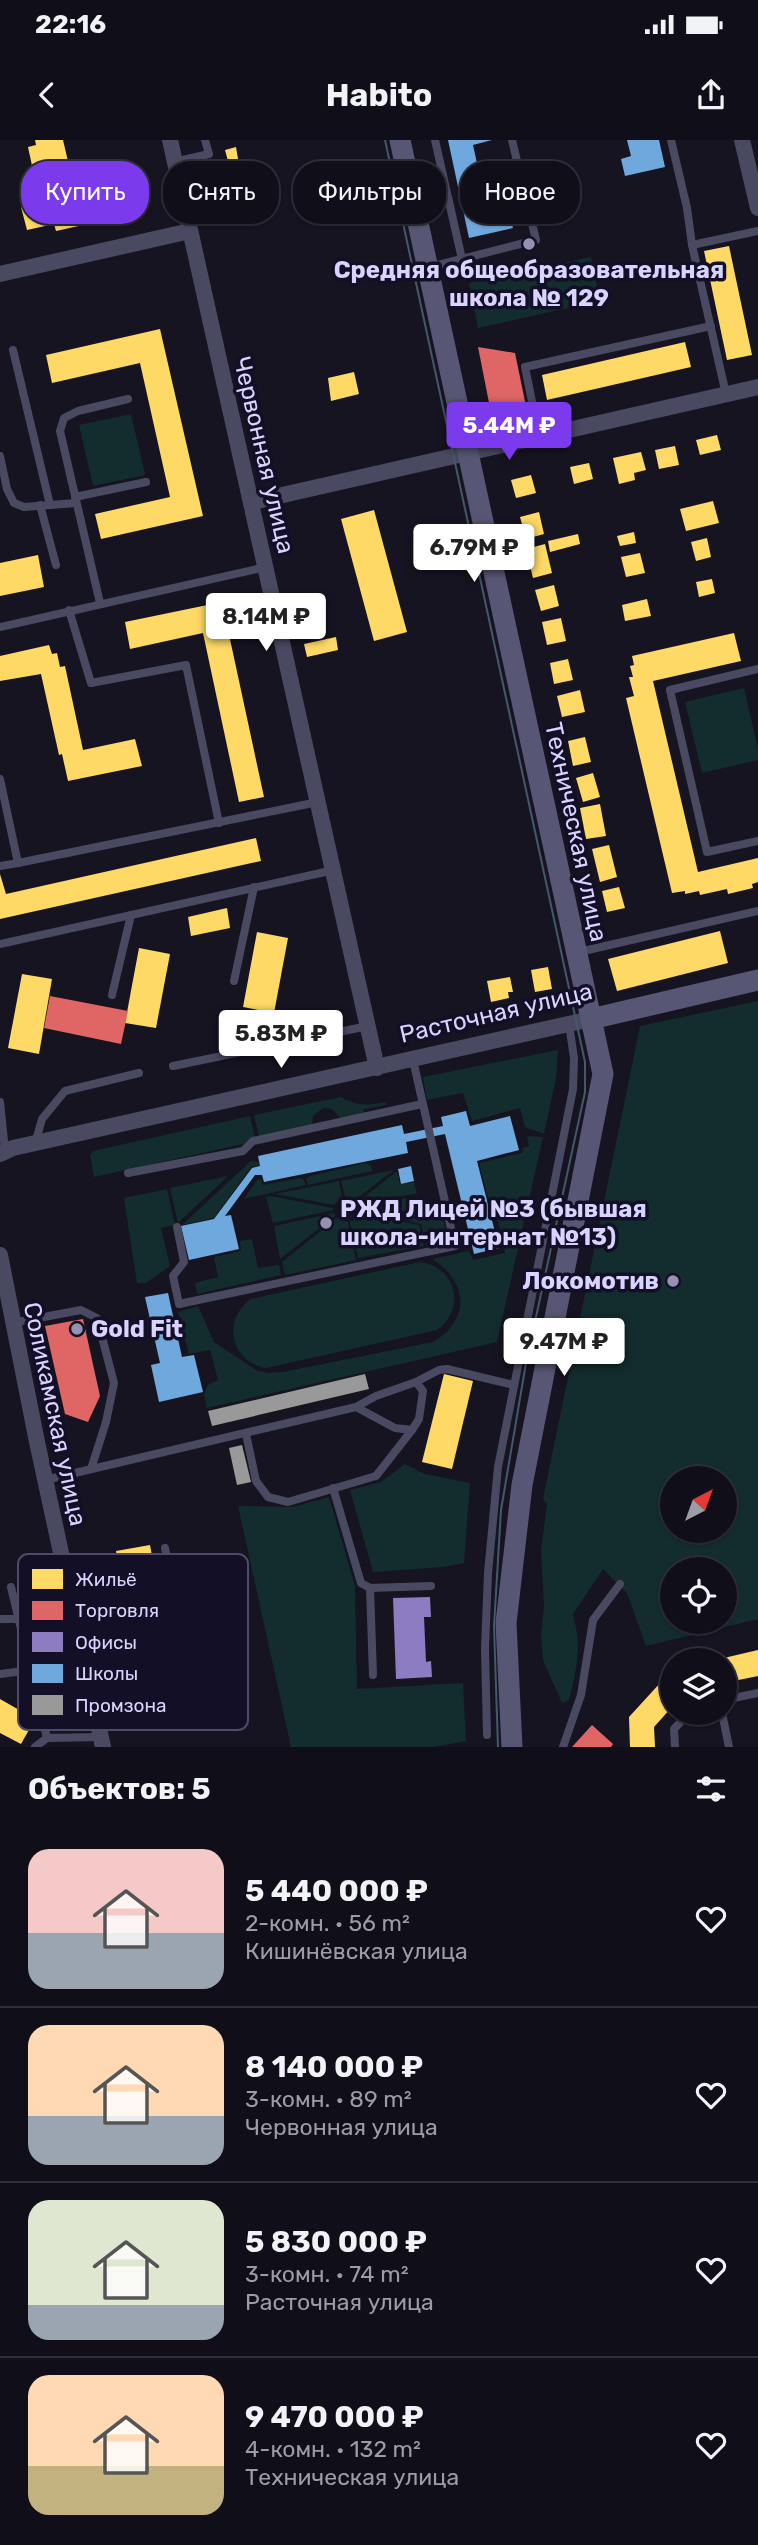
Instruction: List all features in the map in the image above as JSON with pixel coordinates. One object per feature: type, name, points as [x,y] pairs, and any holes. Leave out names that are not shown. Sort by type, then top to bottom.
[{"type":"main road","name":"Техническая улица","points":[[400,140],[603,1074],[522,1485],[506,1623],[512,1747]]},
{"type":"main road","name":"Расточная улица","points":[[592,1019],[758,980]]},
{"type":"street","name":"Червонная улица","points":[[170,140],[174,161]]},
{"type":"street","points":[[742,140],[758,208]]},
{"type":"street","name":"Червонная улица","points":[[188,224],[377,1068]]},
{"type":"street","points":[[0,274],[190,231]]},
{"type":"street","points":[[252,502],[758,387]]},
{"type":"street","name":"Расточная улица","points":[[3,1152],[592,1019]]},
{"type":"street","name":"Соликамская улица","points":[[0,1255],[61,1554]]},
{"type":"lane","points":[[178,161],[209,154],[205,140]]},
{"type":"lane","points":[[435,140],[462,259]]},
{"type":"lane","points":[[427,268],[536,240],[512,140]]},
{"type":"lane","points":[[671,140],[726,394]]},
{"type":"lane","points":[[692,245],[758,231]]},
{"type":"lane","points":[[539,436],[525,367],[710,326]]},
{"type":"lane","points":[[13,350],[50,505]]},
{"type":"lane","points":[[100,603],[60,431],[64,418],[78,411],[128,399]]},
{"type":"lane","points":[[0,456],[14,503],[24,507],[76,500],[146,482]]},
{"type":"lane","points":[[40,505],[56,565]]},
{"type":"lane","points":[[0,627],[266,568]]},
{"type":"lane","points":[[69,610],[90,683],[186,665],[219,823]]},
{"type":"lane","points":[[758,669],[670,690],[707,852],[758,841]]},
{"type":"lane","points":[[0,779],[19,863]]},
{"type":"lane","points":[[0,866],[318,802]]},
{"type":"lane","points":[[0,944],[334,870]]},
{"type":"lane","points":[[234,981],[254,887]]},
{"type":"lane","points":[[576,953],[758,911]]},
{"type":"lane","points":[[112,995],[131,915]]},
{"type":"lane","points":[[487,1735],[485,1649],[488,1573],[498,1467],[573,1089],[575,1058],[569,1024]]},
{"type":"lane","points":[[173,1066],[368,1026]]},
{"type":"lane","points":[[177,1227],[184,1262],[173,1276],[179,1304],[455,1246],[413,1060]]},
{"type":"lane","points":[[35,1144],[42,1119],[65,1091],[139,1073]]},
{"type":"lane","points":[[0,1102],[3,1152]]},
{"type":"lane","points":[[128,1173],[243,1151],[253,1141],[422,1104]]},
{"type":"lane","points":[[12,1323],[81,1310],[97,1318],[114,1382],[106,1422],[91,1469]]},
{"type":"lane","points":[[45,1480],[356,1408],[376,1396],[447,1368],[514,1385]]},
{"type":"lane","points":[[246,1434],[256,1481],[268,1497],[288,1502],[376,1475],[419,1419],[423,1391],[416,1382]]},
{"type":"lane","points":[[356,1408],[395,1428],[412,1430]]},
{"type":"lane","points":[[333,1488],[361,1583],[370,1588],[431,1586]]},
{"type":"lane","points":[[165,1548],[166,1554]]},
{"type":"lane","points":[[563,1747],[581,1695],[593,1620],[620,1584]]},
{"type":"lane","points":[[11,1587],[18,1615]]},
{"type":"lane","points":[[370,1588],[373,1675]]},
{"type":"lane","points":[[0,1619],[18,1619]]},
{"type":"lane","points":[[0,1674],[18,1672]]},
{"type":"lane","points":[[737,1697],[758,1693]]},
{"type":"lane","points":[[675,1747],[674,1729],[678,1725]]},
{"type":"lane","points":[[724,1725],[729,1747]]},
{"type":"lane","points":[[45,1730],[47,1738]]},
{"type":"lane","points":[[35,1747],[47,1738],[102,1742]]},
{"type":"green space","points":[[591,257],[600,301],[478,328],[469,283]]},
{"type":"green space","points":[[131,414],[145,475],[93,486],[79,425]]},
{"type":"green space","points":[[744,688],[758,760],[702,773],[685,702]]},
{"type":"green space","name":"Локомотив","points":[[758,1001],[758,1619],[737,1624],[737,1557],[660,1557],[660,1634],[696,1634],[646,1646],[627,1593],[603,1569],[573,1614],[578,1647],[576,1667],[569,1700],[562,1703],[543,1660],[541,1550],[547,1504],[543,1499],[640,1026]]},
{"type":"green space","points":[[558,1050],[556,1078],[544,1134],[525,1127],[520,1108],[472,1121],[463,1093],[427,1100],[423,1077]]},
{"type":"green space","points":[[341,1097],[358,1104],[386,1102],[386,1105],[364,1109],[363,1114],[341,1119],[332,1109],[323,1108],[313,1116],[312,1125],[259,1137],[254,1115]]},
{"type":"green space","points":[[250,1116],[255,1138],[243,1144],[94,1177],[90,1155],[93,1151]]},
{"type":"green space","points":[[527,1136],[543,1137],[497,1342],[207,1408],[204,1394],[208,1385],[218,1380],[210,1350],[189,1354],[178,1312],[198,1306],[214,1342],[256,1370],[268,1373],[433,1342],[445,1333],[459,1312],[458,1289],[453,1278],[432,1259],[469,1251],[473,1260],[505,1253],[497,1216],[493,1216],[479,1163],[522,1153],[523,1148],[529,1146]]},
{"type":"green space","points":[[251,1161],[258,1162],[260,1166],[251,1167],[214,1218],[182,1225]]},
{"type":"green space","points":[[365,1163],[371,1165],[372,1171],[308,1185],[306,1179],[310,1176]]},
{"type":"green space","points":[[394,1170],[355,1200],[345,1196],[341,1181]]},
{"type":"green space","points":[[397,1171],[400,1184],[414,1182],[417,1193],[359,1205],[357,1203]]},
{"type":"green space","points":[[228,1176],[178,1223],[170,1188]]},
{"type":"green space","points":[[300,1178],[306,1185],[244,1199],[257,1180],[261,1179],[263,1185]]},
{"type":"green space","points":[[339,1181],[342,1197],[334,1205],[275,1194]]},
{"type":"green space","points":[[167,1189],[175,1225],[161,1228],[170,1266],[146,1283],[137,1283],[124,1198]]},
{"type":"green space","points":[[418,1196],[423,1214],[441,1212],[449,1242],[427,1246],[421,1224],[359,1210],[359,1208]]},
{"type":"green space","points":[[266,1197],[333,1210],[273,1223]]},
{"type":"green space","points":[[334,1213],[335,1216],[280,1259],[274,1226]]},
{"type":"green space","points":[[358,1213],[419,1225],[424,1246],[358,1258],[350,1222],[355,1220]]},
{"type":"green space","points":[[337,1218],[348,1222],[356,1260],[285,1275],[282,1262]]},
{"type":"green space","points":[[252,1239],[258,1268],[279,1265],[281,1275],[197,1294],[195,1283],[218,1277],[214,1257],[241,1251],[240,1241]]},
{"type":"green space","points":[[420,1262],[433,1265],[442,1272],[453,1290],[452,1311],[437,1330],[266,1368],[245,1358],[238,1349],[233,1328],[242,1308],[251,1299]]},
{"type":"green space","points":[[405,1464],[425,1474],[470,1483],[464,1563],[373,1572],[350,1490],[381,1482]]},
{"type":"green space","points":[[329,1497],[355,1586],[357,1689],[463,1683],[466,1741],[433,1747],[291,1747],[238,1506],[293,1507]]},
{"type":"building: Жильё","points":[[35,140],[63,140],[68,161],[31,161],[28,147],[36,145]]},
{"type":"building: Жильё","points":[[236,147],[238,159],[228,161],[225,150]]},
{"type":"building: Жильё","points":[[25,224],[54,224],[27,230]]},
{"type":"building: Жильё","points":[[54,224],[83,224],[83,225],[56,231]]},
{"type":"building: Жильё","points":[[729,246],[752,355],[727,360],[704,251]]},
{"type":"building: Жильё","points":[[160,329],[203,516],[101,539],[95,514],[170,497],[140,363],[52,383],[46,355]]},
{"type":"building: Жильё","points":[[685,342],[691,367],[547,400],[542,375]]},
{"type":"building: Жильё","points":[[354,372],[359,394],[331,401],[328,378]]},
{"type":"building: Жильё","points":[[717,435],[721,450],[700,455],[696,440]]},
{"type":"building: Жильё","points":[[675,446],[679,465],[659,469],[655,450]]},
{"type":"building: Жильё","points":[[641,452],[646,470],[634,473],[635,480],[619,484],[613,458]]},
{"type":"building: Жильё","points":[[589,463],[593,479],[574,484],[570,467]]},
{"type":"building: Жильё","points":[[531,475],[536,493],[516,498],[511,480]]},
{"type":"building: Жильё","points":[[713,501],[719,523],[686,531],[680,509]]},
{"type":"building: Жильё","points":[[374,510],[407,632],[374,641],[341,519]]},
{"type":"building: Жильё","points":[[539,512],[544,534],[526,539],[520,517]]},
{"type":"building: Жильё","points":[[634,532],[636,543],[620,546],[617,536]]},
{"type":"building: Жильё","points":[[578,534],[580,544],[550,552],[548,541]]},
{"type":"building: Жильё","points":[[707,538],[711,557],[696,561],[691,542]]},
{"type":"building: Жильё","points":[[545,544],[552,573],[533,578],[526,549]]},
{"type":"building: Жильё","points":[[640,553],[645,573],[626,577],[621,557]]},
{"type":"building: Жильё","points":[[38,555],[44,587],[0,596],[0,563]]},
{"type":"building: Жильё","points":[[712,579],[715,593],[699,597],[696,582]]},
{"type":"building: Жильё","points":[[554,585],[559,606],[541,611],[535,590]]},
{"type":"building: Жильё","points":[[647,599],[651,616],[625,621],[622,605]]},
{"type":"building: Жильё","points":[[222,602],[264,797],[239,802],[203,633],[130,649],[125,622]]},
{"type":"building: Жильё","points":[[561,618],[566,641],[547,645],[542,622]]},
{"type":"building: Жильё","points":[[734,633],[741,661],[653,681],[698,872],[758,858],[758,882],[752,884],[753,888],[728,894],[727,889],[700,895],[699,891],[672,893],[626,698],[634,696],[629,677],[633,677],[630,666],[634,665],[632,656]]},
{"type":"building: Жильё","points":[[336,637],[338,650],[307,657],[304,644]]},
{"type":"building: Жильё","points":[[49,645],[52,654],[57,653],[60,667],[65,666],[83,750],[135,739],[142,766],[68,781],[62,754],[59,755],[41,674],[0,681],[0,656]]},
{"type":"building: Жильё","points":[[568,659],[573,680],[554,684],[550,663]]},
{"type":"building: Жильё","points":[[580,690],[585,712],[562,717],[557,696]]},
{"type":"building: Жильё","points":[[585,737],[591,762],[573,766],[568,741]]},
{"type":"building: Жильё","points":[[593,773],[600,797],[583,802],[576,778]]},
{"type":"building: Жильё","points":[[600,804],[606,836],[586,839],[580,808]]},
{"type":"building: Жильё","points":[[256,838],[261,861],[0,919],[0,874],[6,894]]},
{"type":"building: Жильё","points":[[609,845],[617,877],[600,882],[592,849]]},
{"type":"building: Жильё","points":[[619,887],[625,908],[607,912],[602,891]]},
{"type":"building: Жильё","points":[[227,908],[230,928],[191,936],[188,917]]},
{"type":"building: Жильё","points":[[720,931],[728,963],[617,991],[608,959]]},
{"type":"building: Жильё","points":[[257,932],[288,938],[274,1013],[243,1007]]},
{"type":"building: Жильё","points":[[139,948],[170,954],[156,1028],[125,1023]]},
{"type":"building: Жильё","points":[[548,967],[552,989],[535,992],[531,970]]},
{"type":"building: Жильё","points":[[22,974],[52,979],[39,1054],[8,1048]]},
{"type":"building: Жильё","points":[[510,977],[513,992],[508,992],[509,998],[491,1002],[487,981]]},
{"type":"building: Жильё","points":[[444,1374],[473,1381],[452,1469],[422,1462]]},
{"type":"building: Жильё","points":[[150,1545],[152,1554],[117,1554],[116,1551]]},
{"type":"building: Жильё","points":[[758,1650],[758,1676],[737,1680],[737,1655]]},
{"type":"building: Жильё","points":[[660,1683],[660,1720],[654,1727],[655,1747],[630,1747],[629,1717]]},
{"type":"building: Жильё","points":[[0,1699],[18,1709],[18,1730],[29,1730],[21,1744],[0,1733]]},
{"type":"building: Торговля","points":[[478,347],[515,353],[528,416],[493,423]]},
{"type":"building: Торговля","points":[[50,996],[128,1011],[121,1044],[44,1028]]},
{"type":"building: Торговля","points":[[83,1319],[100,1396],[88,1422],[65,1414],[45,1326]]},
{"type":"building: Торговля","points":[[592,1725],[613,1744],[611,1747],[572,1747]]},
{"type":"building: Офисы","points":[[430,1597],[431,1617],[424,1617],[426,1662],[431,1661],[432,1677],[396,1679],[393,1598]]},
{"type":"building: Школы","points":[[448,140],[492,140],[473,145],[477,161],[460,161],[460,196]]},
{"type":"building: Школы","points":[[627,140],[659,140],[665,167],[625,176],[621,159],[631,156]]},
{"type":"building: Школы","points":[[466,224],[512,224],[513,228],[469,238]]},
{"type":"building: Школы","points":[[466,1111],[470,1126],[510,1116],[519,1150],[477,1161],[499,1248],[474,1254],[445,1134],[406,1142],[408,1153],[264,1182],[262,1175],[255,1175],[225,1216],[231,1215],[239,1249],[189,1260],[181,1226],[214,1219],[252,1168],[260,1166],[258,1156],[402,1125],[404,1134],[443,1126],[441,1117]]},
{"type":"building: Школы","points":[[411,1166],[414,1181],[401,1184],[398,1169]]},
{"type":"building: Школы","points":[[168,1293],[182,1357],[194,1355],[203,1392],[159,1402],[151,1365],[160,1363],[145,1297]]},
{"type":"building: Промзона","points":[[365,1374],[369,1389],[212,1426],[208,1411]]},
{"type":"building: Промзона","points":[[242,1445],[251,1482],[237,1485],[229,1448]]},
{"type":"tram line","points":[[385,140],[585,1062],[585,1092],[526,1363],[501,1510],[494,1626],[498,1747]]},
{"type":"place","name":"Средняя общеобразовательная школа № 129","points":[[529,244]]},
{"type":"place","name":"РЖД Лицей №3 (бывшая школа-интернат №13)","points":[[326,1223]]},
{"type":"place","name":"Локомотив","points":[[673,1281]]},
{"type":"place","name":"Gold Fit","points":[[77,1329]]}]
